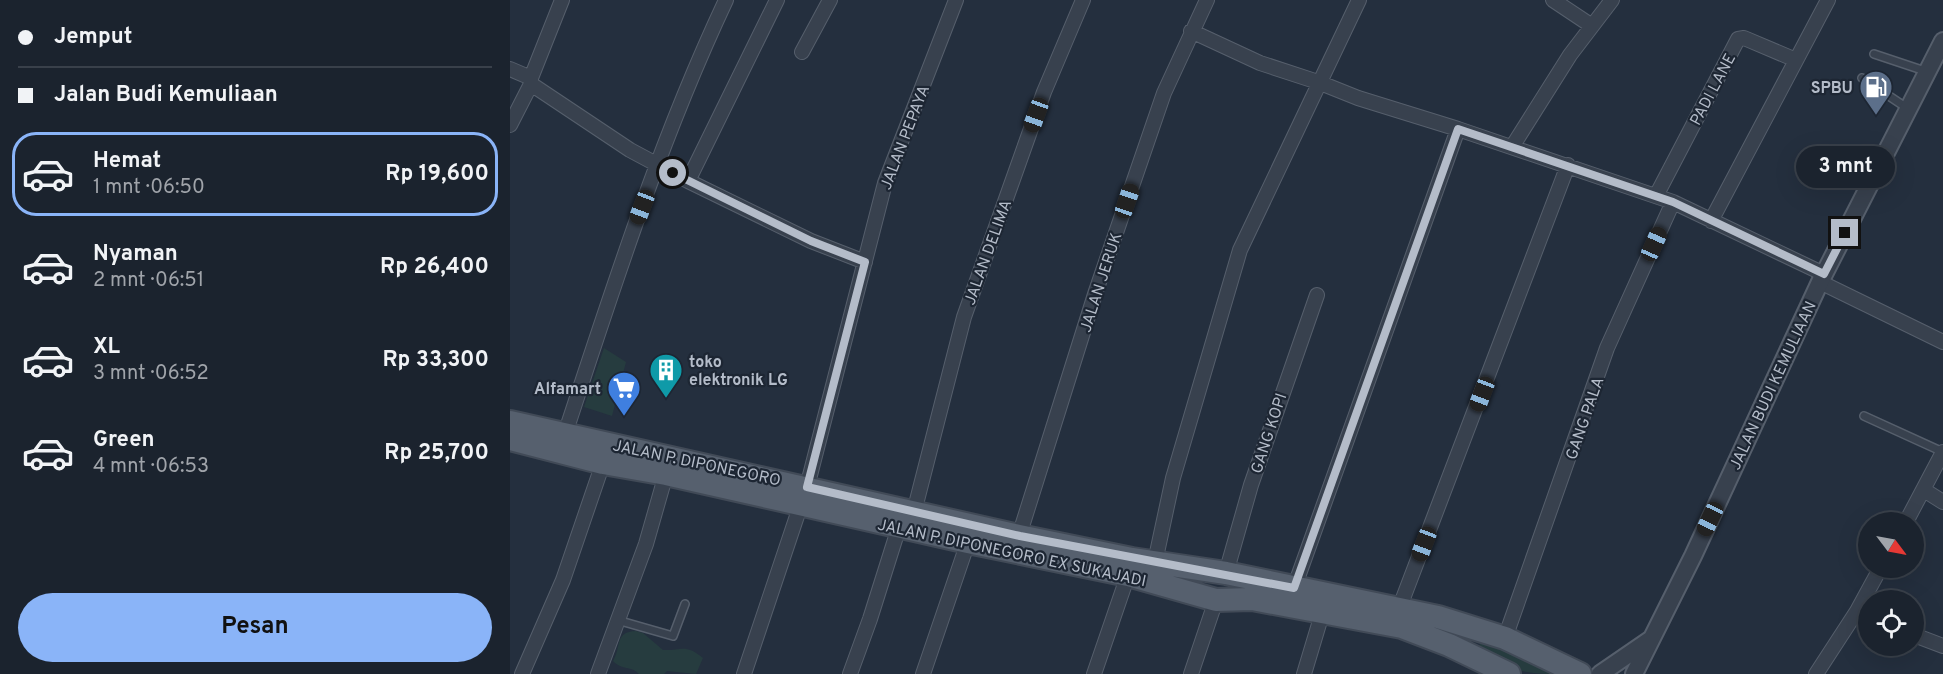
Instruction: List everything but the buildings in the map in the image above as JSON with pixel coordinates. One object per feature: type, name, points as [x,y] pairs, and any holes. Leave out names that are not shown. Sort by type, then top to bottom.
[{"type":"main road","name":"JALAN P. DIPONEGORO","points":[[510,422],[804,496]]},
{"type":"main road","name":"JALAN P. DIPONEGORO EX SUKAJADI","points":[[510,439],[603,463],[804,496],[906,520],[968,542],[1128,575],[1216,600],[1252,600],[1402,627],[1449,645],[1509,674]]},
{"type":"main road","points":[[906,520],[1020,536],[1226,573],[1438,617],[1505,638],[1580,674]]},
{"type":"street","points":[[510,125],[531,81],[562,0]]},
{"type":"street","points":[[565,434],[589,369],[619,269],[698,60],[726,0]]},
{"type":"street","points":[[688,181],[777,0]]},
{"type":"street","points":[[802,52],[830,0]]},
{"type":"street","name":"JALAN DELIMA","points":[[850,674],[906,520],[964,317],[1044,92],[1083,0]]},
{"type":"street","name":"JALAN JERUK","points":[[1020,536],[1096,291],[1164,93],[1207,0]]},
{"type":"street","points":[[1155,562],[1173,478],[1240,250],[1359,0]]},
{"type":"street","points":[[1553,0],[1592,26]]},
{"type":"street","points":[[1512,147],[1570,55],[1612,0]]},
{"type":"street","points":[[1711,221],[1828,0]]},
{"type":"street","name":"JALAN PEPAYA","points":[[744,674],[804,496],[885,183],[955,1]]},
{"type":"street","points":[[1191,31],[1260,63],[1358,98],[1568,165],[1673,202],[1943,342]]},
{"type":"street","name":"PADI LANE","points":[[1656,196],[1738,39],[1744,38],[1796,60]]},
{"type":"street","name":"JALAN BUDI KEMULIAAN","points":[[1634,674],[1822,278],[1942,47]]},
{"type":"street","points":[[510,69],[531,81],[630,150],[811,241],[865,262]]},
{"type":"street","points":[[1294,588],[1458,129]]},
{"type":"street","points":[[1399,609],[1568,165]]},
{"type":"street","name":"GANG PALA","points":[[1505,638],[1607,348],[1673,202]]},
{"type":"street","name":"GANG KOPI","points":[[1226,573],[1251,485],[1317,294]]},
{"type":"street","points":[[1912,512],[1943,452]]},
{"type":"street","points":[[522,674],[563,580],[603,463]]},
{"type":"street","points":[[598,674],[646,544],[666,474]]},
{"type":"street","points":[[1924,490],[1943,502]]},
{"type":"street","points":[[923,674],[968,542]]},
{"type":"street","points":[[1094,674],[1128,575]]},
{"type":"street","points":[[1191,674],[1216,600]]},
{"type":"street","points":[[1304,674],[1322,614]]},
{"type":"street","points":[[1816,674],[1858,620]]},
{"type":"street","name":"JALAN BUDI KEMULIAAN","points":[[1600,674],[1654,636]]},
{"type":"street","points":[[1924,639],[1943,646]]},
{"type":"lane","points":[[1874,54],[1928,72]]},
{"type":"lane","points":[[1862,78],[1909,109]]},
{"type":"lane","points":[[1864,416],[1943,452]]},
{"type":"lane","points":[[617,620],[673,636],[685,604]]},
{"type":"green space","points":[[604,348],[626,362],[612,416],[584,407]]},
{"type":"green space","points":[[636,631],[643,633],[663,650],[687,649],[697,653],[703,658],[696,674],[667,671],[664,674],[639,674],[616,664],[613,661],[621,637]]},
{"type":"green space","points":[[1494,641],[1570,674],[1522,671],[1479,651],[1480,643]]},
{"type":"place","name":"SPBU","points":[[1876,116]]},
{"type":"place","name":"toko elektronik LG","points":[[666,399]]},
{"type":"place","name":"Alfamart","points":[[624,417]]},
{"type":"route","points":[[673,173],[811,241],[865,262],[807,487],[1020,536],[1132,559],[1226,573],[1294,588],[1458,129],[1673,202],[1824,274],[1845,233]]}]
